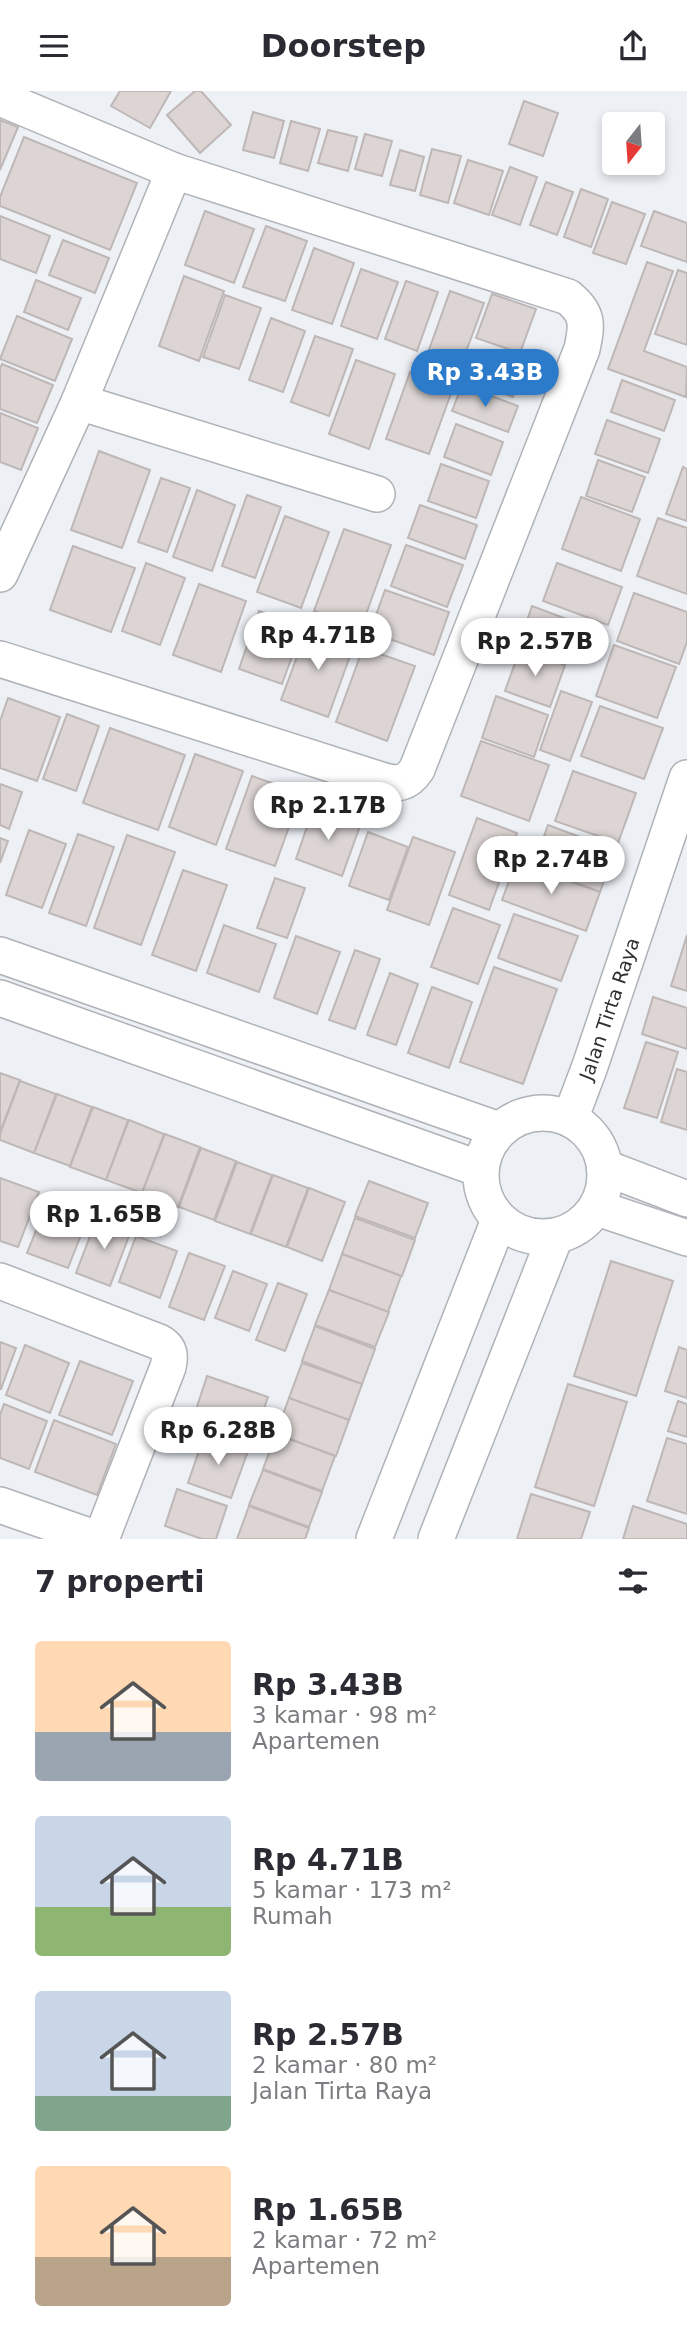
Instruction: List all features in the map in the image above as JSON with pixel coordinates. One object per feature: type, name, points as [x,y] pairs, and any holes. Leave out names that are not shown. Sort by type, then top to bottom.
[{"type":"street","points":[[0,98],[174,171],[568,297],[579,306],[585,316],[586,328],[583,349],[417,769],[404,783],[381,780],[0,659]]},
{"type":"street","points":[[0,573],[79,402],[174,171]]},
{"type":"street","points":[[79,402],[377,494]]},
{"type":"street","name":"Jalan Tirta Raya","points":[[570,1119],[687,778]]},
{"type":"street","points":[[0,955],[499,1130]]},
{"type":"street","points":[[0,998],[480,1169]]},
{"type":"street","points":[[533,1113],[552,1113],[570,1119],[587,1131],[600,1147],[606,1168],[605,1189],[597,1208],[579,1227],[555,1237],[535,1237],[516,1231],[499,1220],[488,1205],[481,1188],[480,1169],[483,1155],[499,1130],[514,1119],[533,1113]]},
{"type":"street","points":[[606,1168],[687,1199]]},
{"type":"street","points":[[597,1208],[687,1238]]},
{"type":"street","points":[[373,1539],[499,1220]]},
{"type":"street","points":[[436,1539],[555,1237]]},
{"type":"street","points":[[0,1282],[159,1342],[167,1346],[170,1353],[168,1367],[99,1539],[0,1505]]},
{"type":"building","points":[[120,91],[171,91],[150,128],[111,106]]},
{"type":"building","points":[[195,91],[201,91],[231,125],[200,153],[167,115]]},
{"type":"building","points":[[524,101],[558,113],[543,156],[509,144]]},
{"type":"building","points":[[253,112],[284,121],[274,158],[243,150]]},
{"type":"building","points":[[0,120],[18,127],[0,170]]},
{"type":"building","points":[[291,121],[320,129],[308,171],[280,163]]},
{"type":"building","points":[[328,130],[357,137],[348,171],[318,163]]},
{"type":"building","points":[[365,134],[392,141],[382,176],[355,169]]},
{"type":"building","points":[[24,137],[137,183],[110,250],[0,206],[0,197]]},
{"type":"building","points":[[432,149],[461,156],[448,203],[420,195]]},
{"type":"building","points":[[400,150],[424,157],[415,191],[390,185]]},
{"type":"building","points":[[468,160],[503,171],[489,215],[454,203]]},
{"type":"building","points":[[510,167],[537,177],[520,225],[492,215]]},
{"type":"building","points":[[546,182],[573,192],[557,235],[530,225]]},
{"type":"building","points":[[581,189],[608,199],[591,247],[564,237]]},
{"type":"building","points":[[612,202],[645,214],[626,264],[593,253]]},
{"type":"building","points":[[205,211],[254,229],[234,283],[185,265]]},
{"type":"building","points":[[654,211],[687,223],[687,262],[641,246]]},
{"type":"building","points":[[0,216],[50,236],[36,273],[0,259]]},
{"type":"building","points":[[266,226],[307,241],[285,301],[243,287]]},
{"type":"building","points":[[63,240],[109,258],[95,293],[49,275]]},
{"type":"building","points":[[314,248],[354,263],[332,324],[292,310]]},
{"type":"building","points":[[647,262],[673,271],[644,351],[687,367],[686,397],[608,369]]},
{"type":"building","points":[[361,269],[398,282],[377,339],[341,326]]},
{"type":"building","points":[[678,270],[687,273],[687,345],[655,334]]},
{"type":"building","points":[[184,276],[224,291],[199,361],[159,346]]},
{"type":"building","points":[[36,280],[81,298],[68,330],[24,312]]},
{"type":"building","points":[[406,281],[438,292],[417,351],[385,339]]},
{"type":"building","points":[[450,291],[484,303],[457,376],[424,364]]},
{"type":"building","points":[[492,294],[536,309],[520,353],[476,338]]},
{"type":"building","points":[[225,295],[261,308],[239,369],[203,357]]},
{"type":"building","points":[[17,316],[72,339],[55,381],[0,359]]},
{"type":"building","points":[[271,318],[305,331],[283,392],[249,380]]},
{"type":"building","points":[[315,336],[353,349],[329,416],[291,402]]},
{"type":"building","points":[[476,352],[523,369],[513,397],[465,380]]},
{"type":"building","points":[[356,360],[395,374],[369,449],[329,434]]},
{"type":"building","points":[[2,364],[53,385],[37,423],[0,409]]},
{"type":"building","points":[[410,372],[453,388],[429,454],[386,439]]},
{"type":"building","points":[[622,380],[675,400],[664,431],[611,412]]},
{"type":"building","points":[[462,385],[518,406],[508,432],[452,411]]},
{"type":"building","points":[[0,413],[38,428],[21,470],[0,462]]},
{"type":"building","points":[[607,420],[660,439],[648,473],[595,454]]},
{"type":"building","points":[[456,424],[503,442],[491,475],[444,457]]},
{"type":"building","points":[[99,451],[150,470],[122,548],[71,530]]},
{"type":"building","points":[[598,460],[645,477],[632,512],[586,496]]},
{"type":"building","points":[[441,464],[489,481],[476,518],[428,501]]},
{"type":"building","points":[[683,467],[687,469],[687,521],[666,514]]},
{"type":"building","points":[[161,478],[190,488],[167,552],[138,542]]},
{"type":"building","points":[[197,490],[235,505],[212,571],[173,557]]},
{"type":"building","points":[[247,495],[281,507],[255,578],[222,566]]},
{"type":"building","points":[[581,497],[640,519],[621,571],[562,549]]},
{"type":"building","points":[[420,505],[477,525],[465,559],[408,538]]},
{"type":"building","points":[[285,516],[329,532],[301,608],[257,592]]},
{"type":"building","points":[[658,518],[687,528],[687,594],[637,576]]},
{"type":"building","points":[[344,529],[391,545],[361,628],[314,611]]},
{"type":"building","points":[[406,545],[463,565],[447,607],[391,586]]},
{"type":"building","points":[[73,546],[135,568],[111,632],[50,610]]},
{"type":"building","points":[[146,563],[185,578],[160,645],[122,631]]},
{"type":"building","points":[[557,563],[622,587],[608,625],[543,601]]},
{"type":"building","points":[[199,584],[246,601],[221,672],[173,655]]},
{"type":"building","points":[[385,590],[449,612],[434,655],[370,632]]},
{"type":"building","points":[[634,593],[687,612],[687,642],[679,664],[617,641]]},
{"type":"building","points":[[532,606],[588,627],[576,661],[520,641]]},
{"type":"building","points":[[259,611],[303,626],[282,684],[239,669]]},
{"type":"building","points":[[308,627],[354,645],[328,717],[281,700]]},
{"type":"building","points":[[614,645],[676,667],[657,718],[596,696]]},
{"type":"building","points":[[363,648],[415,666],[387,741],[336,722]]},
{"type":"building","points":[[520,649],[565,665],[550,707],[505,691]]},
{"type":"building","points":[[561,691],[592,702],[570,761],[540,750]]},
{"type":"building","points":[[496,696],[548,715],[534,757],[482,738]]},
{"type":"building","points":[[8,698],[60,717],[37,781],[0,768],[0,721]]},
{"type":"building","points":[[600,706],[663,728],[644,779],[581,756]]},
{"type":"building","points":[[67,714],[99,726],[76,791],[43,779]]},
{"type":"building","points":[[110,728],[185,755],[158,830],[83,803]]},
{"type":"building","points":[[481,741],[549,765],[529,821],[461,796]]},
{"type":"building","points":[[195,754],[243,771],[216,845],[169,827]]},
{"type":"building","points":[[573,771],[636,793],[618,843],[555,821]]},
{"type":"building","points":[[252,776],[301,793],[275,866],[226,849]]},
{"type":"building","points":[[0,784],[22,792],[9,829],[0,825]]},
{"type":"building","points":[[313,809],[360,826],[342,876],[296,859]]},
{"type":"building","points":[[477,818],[517,833],[489,910],[449,895]]},
{"type":"building","points":[[548,825],[615,850],[600,892],[533,867]]},
{"type":"building","points":[[29,830],[66,844],[42,908],[6,895]]},
{"type":"building","points":[[368,832],[408,847],[389,900],[349,886]]},
{"type":"building","points":[[78,834],[114,847],[86,926],[49,913]]},
{"type":"building","points":[[127,835],[175,852],[141,945],[94,928]]},
{"type":"building","points":[[413,837],[455,852],[429,925],[387,910]]},
{"type":"building","points":[[0,838],[8,841],[0,863]]},
{"type":"building","points":[[516,862],[600,892],[586,931],[502,900]]},
{"type":"building","points":[[183,870],[227,885],[196,971],[152,955]]},
{"type":"building","points":[[275,878],[305,888],[287,938],[257,928]]},
{"type":"building","points":[[453,908],[500,925],[478,984],[431,967]]},
{"type":"building","points":[[514,914],[578,936],[561,981],[498,958]]},
{"type":"building","points":[[224,925],[276,944],[259,992],[207,973]]},
{"type":"building","points":[[687,935],[687,991],[671,986]]},
{"type":"building","points":[[296,936],[340,952],[317,1014],[274,998]]},
{"type":"building","points":[[355,950],[380,959],[355,1029],[329,1020]]},
{"type":"building","points":[[494,967],[557,989],[523,1084],[460,1062]]},
{"type":"building","points":[[390,973],[418,984],[396,1045],[367,1035]]},
{"type":"building","points":[[432,987],[472,1002],[449,1068],[408,1053]]},
{"type":"building","points":[[653,997],[687,1008],[687,1049],[642,1034]]},
{"type":"building","points":[[646,1042],[678,1052],[657,1118],[624,1108]]},
{"type":"building","points":[[677,1069],[687,1072],[687,1130],[661,1122]]},
{"type":"building","points":[[0,1073],[20,1080],[0,1132]]},
{"type":"building","points":[[20,1081],[56,1094],[34,1153],[0,1140]]},
{"type":"building","points":[[57,1094],[92,1107],[70,1166],[34,1153]]},
{"type":"building","points":[[93,1107],[128,1120],[106,1180],[70,1167]]},
{"type":"building","points":[[129,1120],[164,1134],[142,1193],[106,1180]]},
{"type":"building","points":[[165,1134],[200,1147],[178,1207],[142,1193]]},
{"type":"building","points":[[201,1148],[236,1161],[214,1220],[179,1207]]},
{"type":"building","points":[[237,1162],[272,1175],[250,1234],[215,1221]]},
{"type":"building","points":[[273,1175],[308,1188],[286,1247],[251,1234]]},
{"type":"building","points":[[0,1178],[39,1192],[18,1247],[0,1241]]},
{"type":"building","points":[[369,1181],[428,1203],[415,1238],[355,1216]]},
{"type":"building","points":[[309,1188],[345,1202],[322,1261],[287,1247]]},
{"type":"building","points":[[48,1201],[88,1217],[68,1268],[27,1253]]},
{"type":"building","points":[[98,1215],[132,1228],[110,1286],[76,1273]]},
{"type":"building","points":[[355,1218],[415,1240],[402,1276],[342,1254]]},
{"type":"building","points":[[136,1236],[177,1251],[160,1298],[119,1282]]},
{"type":"building","points":[[189,1253],[225,1266],[204,1320],[169,1307]]},
{"type":"building","points":[[342,1254],[401,1276],[388,1312],[329,1290]]},
{"type":"building","points":[[611,1261],[673,1281],[636,1396],[574,1376]]},
{"type":"building","points":[[233,1271],[267,1284],[249,1331],[215,1318]]},
{"type":"building","points":[[278,1283],[307,1294],[285,1351],[256,1340]]},
{"type":"building","points":[[329,1290],[389,1312],[375,1347],[315,1325]]},
{"type":"building","points":[[315,1326],[375,1349],[362,1384],[302,1361]]},
{"type":"building","points":[[0,1342],[16,1348],[1,1389],[0,1389]]},
{"type":"building","points":[[25,1345],[69,1363],[50,1413],[6,1395]]},
{"type":"building","points":[[679,1347],[687,1350],[687,1398],[665,1391]]},
{"type":"building","points":[[80,1361],[133,1381],[112,1435],[59,1415]]},
{"type":"building","points":[[302,1363],[362,1384],[349,1420],[289,1398]]},
{"type":"building","points":[[207,1376],[268,1397],[253,1440],[193,1419]]},
{"type":"building","points":[[568,1384],[627,1402],[594,1506],[535,1487]]},
{"type":"building","points":[[289,1398],[349,1420],[336,1456],[276,1434]]},
{"type":"building","points":[[678,1401],[687,1404],[687,1437],[668,1431]]},
{"type":"building","points":[[4,1404],[47,1421],[29,1469],[0,1458],[0,1415]]},
{"type":"building","points":[[54,1420],[116,1444],[97,1495],[35,1472]]},
{"type":"building","points":[[276,1434],[335,1456],[322,1491],[263,1469]]},
{"type":"building","points":[[204,1436],[248,1451],[231,1498],[188,1483]]},
{"type":"building","points":[[667,1438],[687,1444],[687,1514],[647,1501]]},
{"type":"building","points":[[263,1470],[322,1492],[309,1527],[249,1505]]},
{"type":"building","points":[[177,1489],[227,1506],[216,1539],[202,1539],[165,1526]]},
{"type":"building","points":[[531,1494],[590,1512],[581,1539],[517,1539]]},
{"type":"building","points":[[249,1506],[309,1528],[305,1539],[237,1539]]},
{"type":"building","points":[[633,1506],[687,1524],[687,1539],[623,1539]]}]
